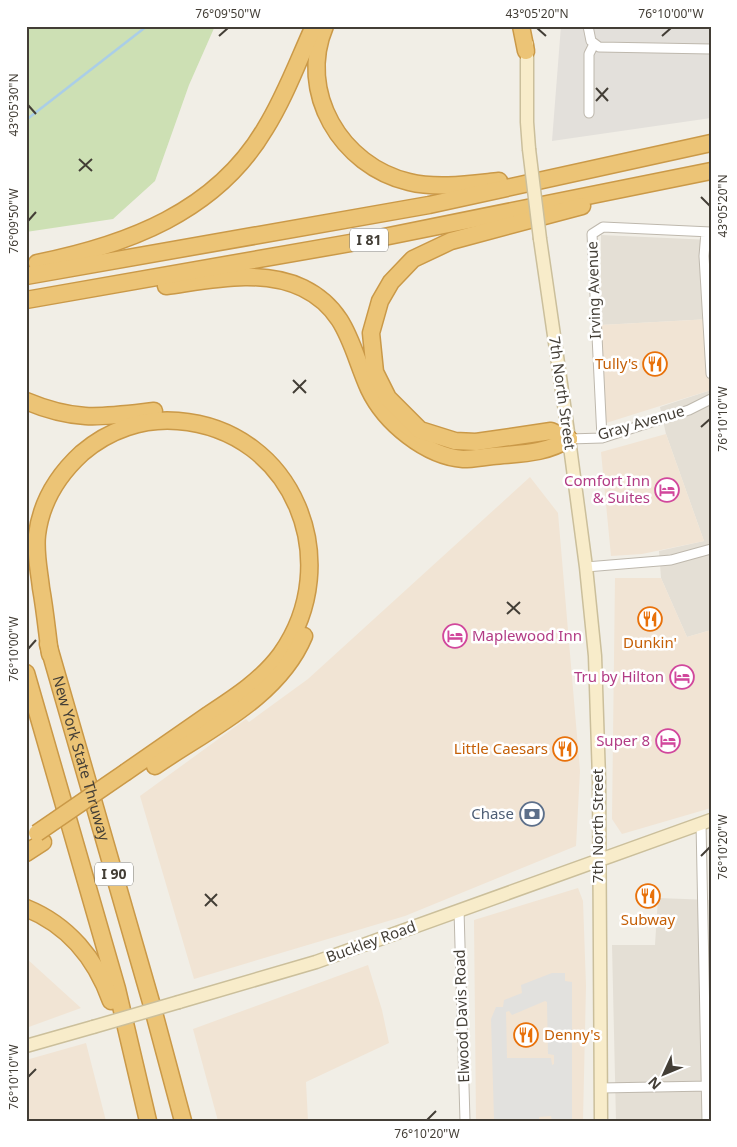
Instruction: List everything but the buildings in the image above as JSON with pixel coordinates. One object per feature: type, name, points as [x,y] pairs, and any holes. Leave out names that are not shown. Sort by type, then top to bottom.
[{"type":"highway","points":[[26,266],[71,257],[127,240],[165,223],[194,206],[228,178],[249,154],[265,130],[314,26]]},
{"type":"highway","points":[[326,26],[321,36],[317,65],[318,86],[324,109],[339,137],[368,166],[384,174],[409,182],[436,186],[576,174]]},
{"type":"highway","points":[[521,26],[526,52]]},
{"type":"highway","name":"I 81","points":[[26,276],[429,204],[576,174],[711,143]]},
{"type":"highway","points":[[569,439],[551,431],[476,442],[454,441],[420,430],[388,398],[375,372],[371,333],[380,301],[401,269],[422,254],[451,241],[711,172]]},
{"type":"highway","name":"I 81","points":[[26,300],[379,238],[711,172]]},
{"type":"highway","points":[[26,304],[44,304],[244,277],[283,280],[304,289],[332,310],[352,342],[375,399],[391,420],[425,446],[442,453],[469,459],[552,449],[569,439]]},
{"type":"highway","points":[[26,401],[52,412],[79,417],[100,418],[170,409],[195,412],[218,418],[239,427],[262,442],[283,462],[298,482],[309,504],[318,548],[317,597],[308,628],[288,664],[261,693],[244,706],[129,776],[36,838],[26,853]]},
{"type":"highway","points":[[50,654],[36,562],[37,535],[49,495],[61,475],[92,445],[114,432],[137,424],[162,420],[189,422],[212,427],[236,437],[257,451],[275,468],[289,487],[301,515],[310,570],[301,617],[290,640],[266,672],[129,776]]},
{"type":"highway","name":"New York State Thruway","points":[[26,569],[154,1009],[183,1121]]},
{"type":"highway","name":"New York State Thruway","points":[[26,673],[117,989],[148,1121]]},
{"type":"highway","points":[[26,908],[40,914],[62,928],[86,953],[105,984],[139,1079]]},
{"type":"street","name":"7th North Street","points":[[528,26],[526,52],[529,149],[586,567],[597,690],[601,1121]]},
{"type":"street","points":[[588,26],[588,36],[594,44],[599,46],[711,49]]},
{"type":"street","points":[[589,112],[589,54],[594,44]]},
{"type":"street","name":"Irving Avenue","points":[[602,438],[592,234],[603,227],[708,232]]},
{"type":"street","points":[[708,232],[704,256],[711,374]]},
{"type":"street","name":"Gray Avenue","points":[[569,439],[602,438],[689,410],[711,400]]},
{"type":"street","points":[[586,567],[671,560],[711,549]]},
{"type":"street","points":[[706,821],[707,1121]]},
{"type":"street","name":"Buckley Road","points":[[26,1046],[316,962],[706,821]]},
{"type":"street","name":"Elwood Davis Road","points":[[459,910],[464,1121]]},
{"type":"street","points":[[601,1088],[708,1086]]},
{"type":"shaded area","points":[[561,26],[711,26],[711,118],[552,141]]},
{"type":"shaded area","points":[[601,235],[711,240],[711,319],[601,325]]},
{"type":"shaded area","points":[[711,319],[711,390],[606,423],[601,325]]},
{"type":"shaded area","points":[[711,390],[711,630],[687,637],[661,578],[659,551],[704,541],[666,434],[660,407]]},
{"type":"shaded area","points":[[666,434],[704,541],[642,554],[611,556],[601,452]]},
{"type":"shaded area","points":[[530,477],[558,513],[580,771],[576,846],[405,916],[194,979],[140,796],[246,719],[249,722],[308,679]]},
{"type":"shaded area","points":[[615,578],[661,578],[687,637],[711,630],[711,808],[622,834],[612,819]]},
{"type":"shaded area","points":[[578,888],[583,901],[586,986],[583,1121],[476,1121],[474,920]]},
{"type":"shaded area","points":[[658,898],[711,900],[711,1121],[616,1121],[612,945],[655,945]]},
{"type":"shaded area","points":[[26,958],[81,1008],[26,1028]]},
{"type":"shaded area","points":[[368,965],[382,1010],[389,1043],[306,1082],[308,1121],[218,1121],[193,1029]]},
{"type":"shaded area","points":[[552,973],[565,973],[565,981],[572,982],[572,1121],[552,1121],[551,1116],[539,1117],[539,1121],[494,1119],[491,1019],[496,1007],[503,1007],[504,1000],[522,993],[521,985]],"holes":[[[545,1001],[547,1002],[548,1054],[554,1055],[554,1064],[552,1065],[551,1058],[507,1058],[506,1012],[509,1011],[512,1015]]]},
{"type":"shaded area","points":[[86,1043],[106,1121],[26,1121],[26,1060]]},
{"type":"green space","points":[[26,26],[215,26],[189,85],[155,181],[113,219],[26,232]]},
{"type":"waterway","points":[[26,120],[147,26]]},
{"type":"place","name":"Tully's","points":[[655,364]]},
{"type":"place","name":"Comfort Inn & Suites","points":[[667,490]]},
{"type":"place","name":"Dunkin'","points":[[650,619]]},
{"type":"place","name":"Maplewood Inn","points":[[455,636]]},
{"type":"place","name":"Tru by Hilton","points":[[682,677]]},
{"type":"place","name":"Super 8","points":[[668,741]]},
{"type":"place","name":"Little Caesars","points":[[565,749]]},
{"type":"place","name":"Chase","points":[[532,814]]},
{"type":"place","name":"Subway","points":[[648,896]]},
{"type":"place","name":"Denny's","points":[[526,1035]]}]
